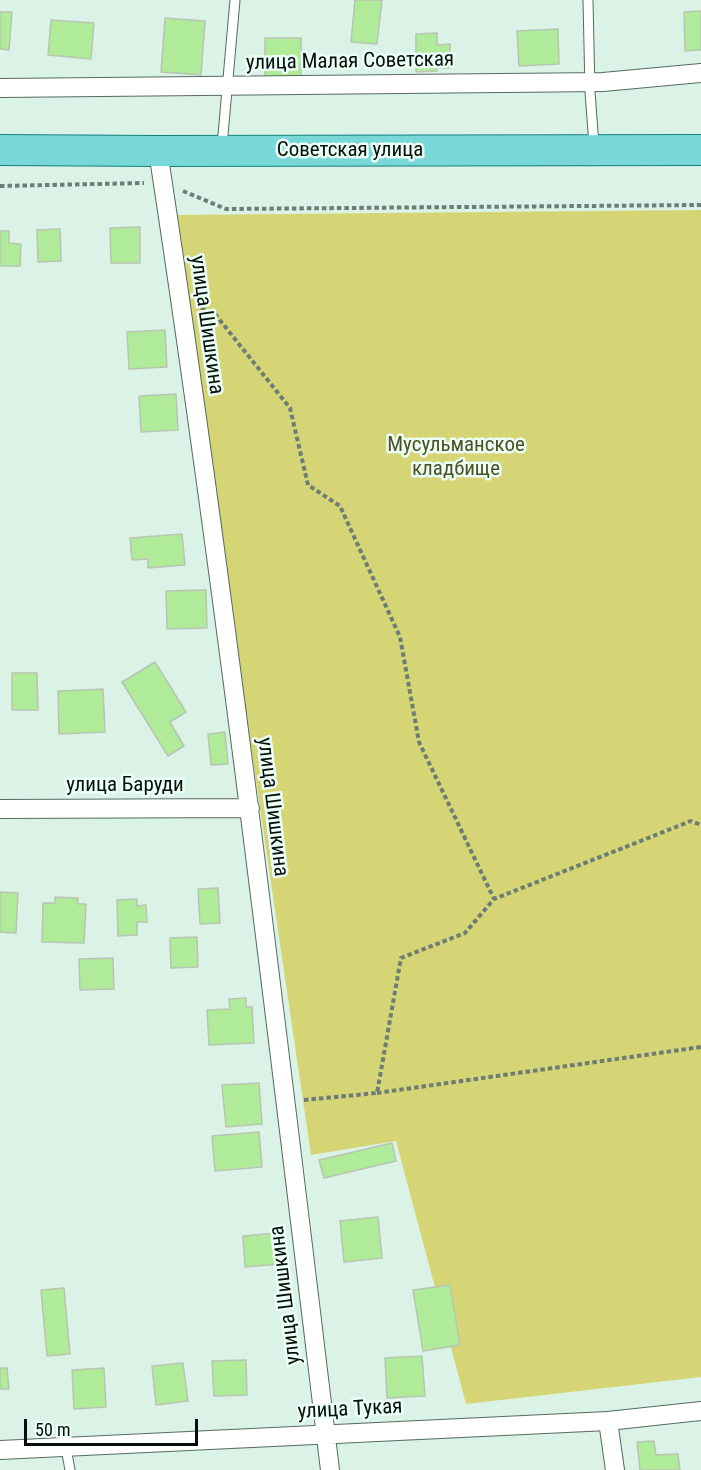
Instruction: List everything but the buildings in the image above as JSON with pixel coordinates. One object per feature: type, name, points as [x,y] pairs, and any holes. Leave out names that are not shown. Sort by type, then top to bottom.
[{"type":"main road","name":"Советская улица","points":[[0,150],[701,150]]},
{"type":"street","name":"улица Малая Советская","points":[[0,88],[590,82],[701,73]]},
{"type":"street","name":"улица Шишкина","points":[[158,151],[250,808],[330,1470]]},
{"type":"street","name":"улица Баруди","points":[[0,809],[250,808]]},
{"type":"street","name":"улица Тукая","points":[[0,1450],[608,1421],[701,1412]]},
{"type":"street","points":[[608,1421],[615,1470]]},
{"type":"lane","points":[[222,151],[235,0]]},
{"type":"lane","points":[[588,0],[595,151]]},
{"type":"lane","points":[[66,1448],[70,1470]]},
{"type":"path","points":[[0,186],[163,183],[226,209],[701,205]]},
{"type":"path","points":[[180,298],[215,314],[290,408],[308,485],[340,506],[400,637],[419,742],[494,899]]},
{"type":"path","points":[[377,1093],[401,958],[465,933],[494,899],[691,822],[701,825]]},
{"type":"path","points":[[285,1102],[377,1093],[701,1047]]},
{"type":"green space","name":"Мусульманское кладбище","points":[[701,210],[701,1377],[466,1404],[396,1141],[311,1155],[173,215]]}]
